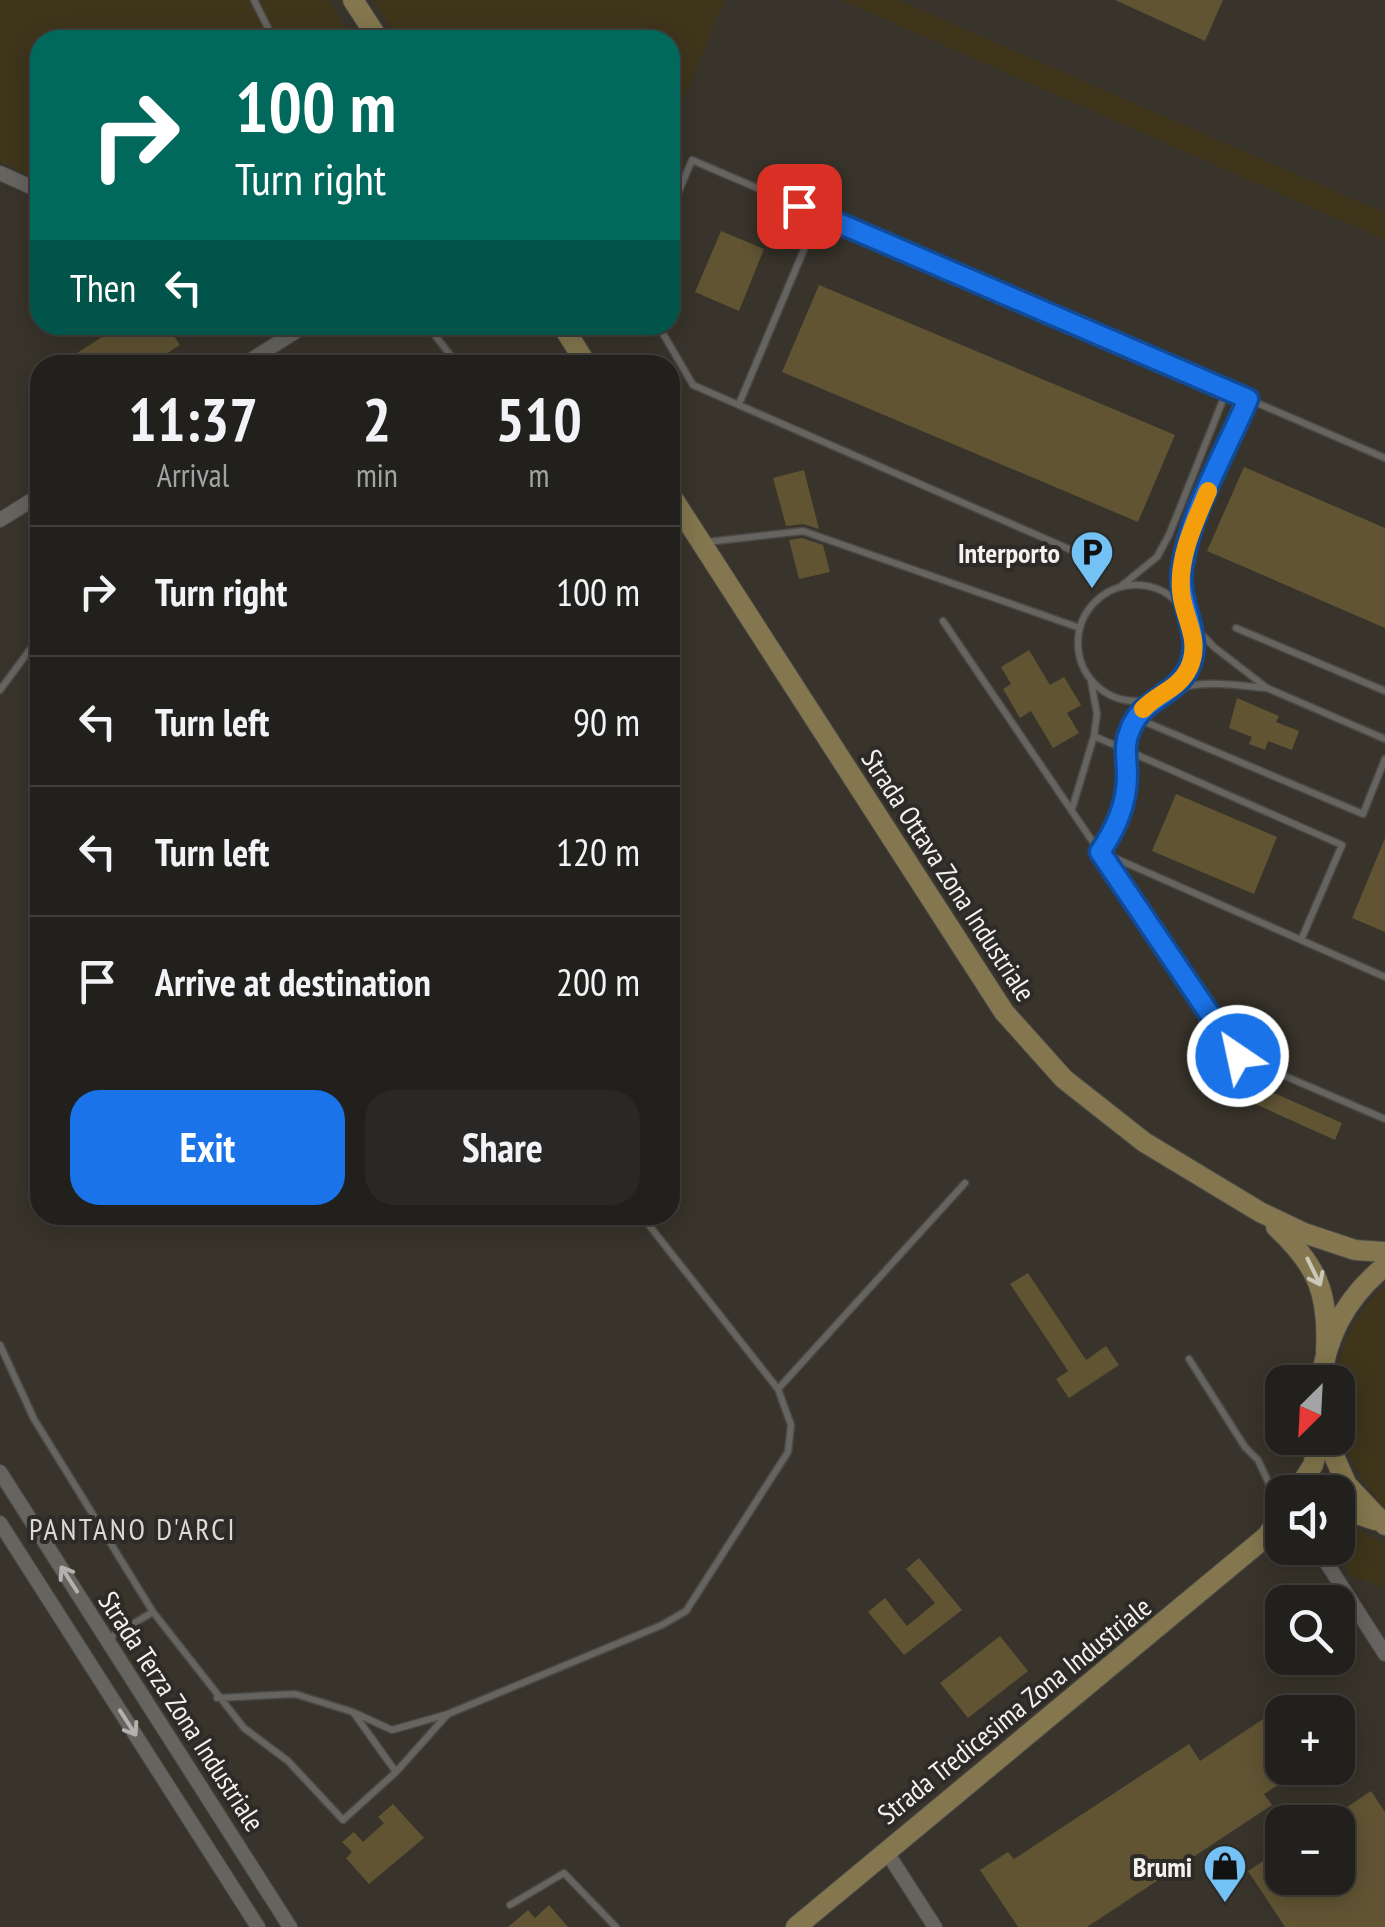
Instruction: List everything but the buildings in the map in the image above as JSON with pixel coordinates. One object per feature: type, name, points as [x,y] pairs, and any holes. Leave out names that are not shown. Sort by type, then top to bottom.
[{"type":"main road","points":[[354,0],[373,30]]},
{"type":"main road","name":"Strada Ottava Zona Industriale","points":[[680,509],[1004,1012],[1078,1090],[1144,1142],[1260,1212]]},
{"type":"main road","points":[[1260,1212],[1335,1246],[1385,1252]]},
{"type":"main road","points":[[1260,1212],[1303,1252],[1320,1280],[1328,1317],[1324,1365]]},
{"type":"main road","points":[[1326,1352],[1348,1306],[1385,1266]]},
{"type":"main road","points":[[1332,1455],[1347,1485],[1384,1524]]},
{"type":"main road","points":[[1355,1513],[1384,1524]]},
{"type":"main road","name":"Strada Tredicesima Zona Industriale","points":[[796,1927],[1265,1542]]},
{"type":"street","points":[[0,173],[30,186]]},
{"type":"street","points":[[259,355],[290,335]]},
{"type":"street","points":[[0,520],[30,501]]},
{"type":"street","name":"Strada Terza Zona Industriale","points":[[0,1472],[290,1927]]},
{"type":"street","name":"Strada Terza Zona Industriale","points":[[0,1523],[258,1927]]},
{"type":"street","points":[[1328,1565],[1385,1654]]},
{"type":"street","points":[[100,1680],[124,1666]]},
{"type":"street","points":[[886,1851],[928,1924]]},
{"type":"lane","points":[[254,0],[269,30]]},
{"type":"lane","points":[[680,188],[692,160],[1385,458]]},
{"type":"lane","points":[[739,404],[808,240]]},
{"type":"lane","points":[[435,335],[450,355]]},
{"type":"lane","points":[[680,364],[692,385],[1085,556]]},
{"type":"lane","points":[[1072,810],[1097,714],[1091,680],[1082,665],[1078,646],[1080,628],[1088,610],[1102,596],[1119,588],[1156,557],[1169,535],[1227,390]]},
{"type":"lane","points":[[1168,692],[1189,669],[1194,654],[1191,624],[1180,591],[1188,542],[1248,399]]},
{"type":"lane","points":[[701,542],[803,531],[1080,628]]},
{"type":"lane","points":[[1119,588],[1138,585],[1156,589],[1173,598],[1186,612]]},
{"type":"lane","points":[[943,620],[1238,1056],[1385,1119]]},
{"type":"lane","points":[[1191,624],[1266,688],[1385,739]]},
{"type":"lane","points":[[1236,628],[1385,691]]},
{"type":"lane","points":[[0,690],[30,650]]},
{"type":"lane","points":[[1091,680],[1118,698],[1135,702],[1152,700],[1194,683],[1266,688]]},
{"type":"lane","points":[[1100,852],[1114,832],[1126,798],[1128,770],[1124,748],[1136,718],[1152,700]]},
{"type":"lane","points":[[1136,718],[1363,814],[1385,760]]},
{"type":"lane","points":[[1094,736],[1342,845],[1301,940]]},
{"type":"lane","points":[[1100,852],[1385,977]]},
{"type":"lane","points":[[778,1390],[965,1183]]},
{"type":"lane","points":[[217,1698],[295,1694],[354,1712],[392,1730],[448,1714],[686,1611],[788,1452],[791,1424],[778,1390],[649,1225]]},
{"type":"lane","points":[[0,1345],[34,1419],[153,1612],[244,1728],[288,1761],[343,1820],[396,1772],[448,1714]]},
{"type":"lane","points":[[1189,1359],[1266,1475]]},
{"type":"lane","points":[[107,1640],[153,1612]]},
{"type":"lane","points":[[354,1712],[396,1772]]},
{"type":"lane","points":[[510,1904],[564,1874],[616,1927]]},
{"type":"shaded area","points":[[0,0],[1385,0],[1385,1927],[0,1927]]},
{"type":"shaded area","points":[[0,0],[328,0],[348,30],[30,30],[30,175],[0,162]]},
{"type":"shaded area","points":[[373,0],[725,0],[680,108],[680,30],[392,30]]},
{"type":"shaded area","points":[[841,0],[899,0],[1385,213],[1385,240]]},
{"type":"shaded area","points":[[1385,1285],[1385,1508],[1350,1455],[1355,1455],[1355,1365],[1339,1365],[1363,1310]]},
{"type":"shaded area","points":[[1355,1529],[1385,1544],[1385,1588],[1351,1576],[1344,1565],[1355,1565]]},
{"type":"slow traffic","points":[[1143,709],[1180,682],[1194,654],[1191,624],[1180,591],[1188,542],[1208,491]]},
{"type":"place","name":"Interporto","points":[[1092,590]]},
{"type":"place","name":"Brumi","points":[[1225,1904]]},
{"type":"district","name":"PANTANO D'ARCI","points":[[133,1528]]},
{"type":"route","points":[[799,206],[1248,399],[1202,504],[1182,569],[1180,591],[1191,624],[1194,654],[1180,682],[1152,700],[1131,726],[1124,748],[1128,770],[1126,798],[1114,832],[1100,852],[1238,1056]]}]
